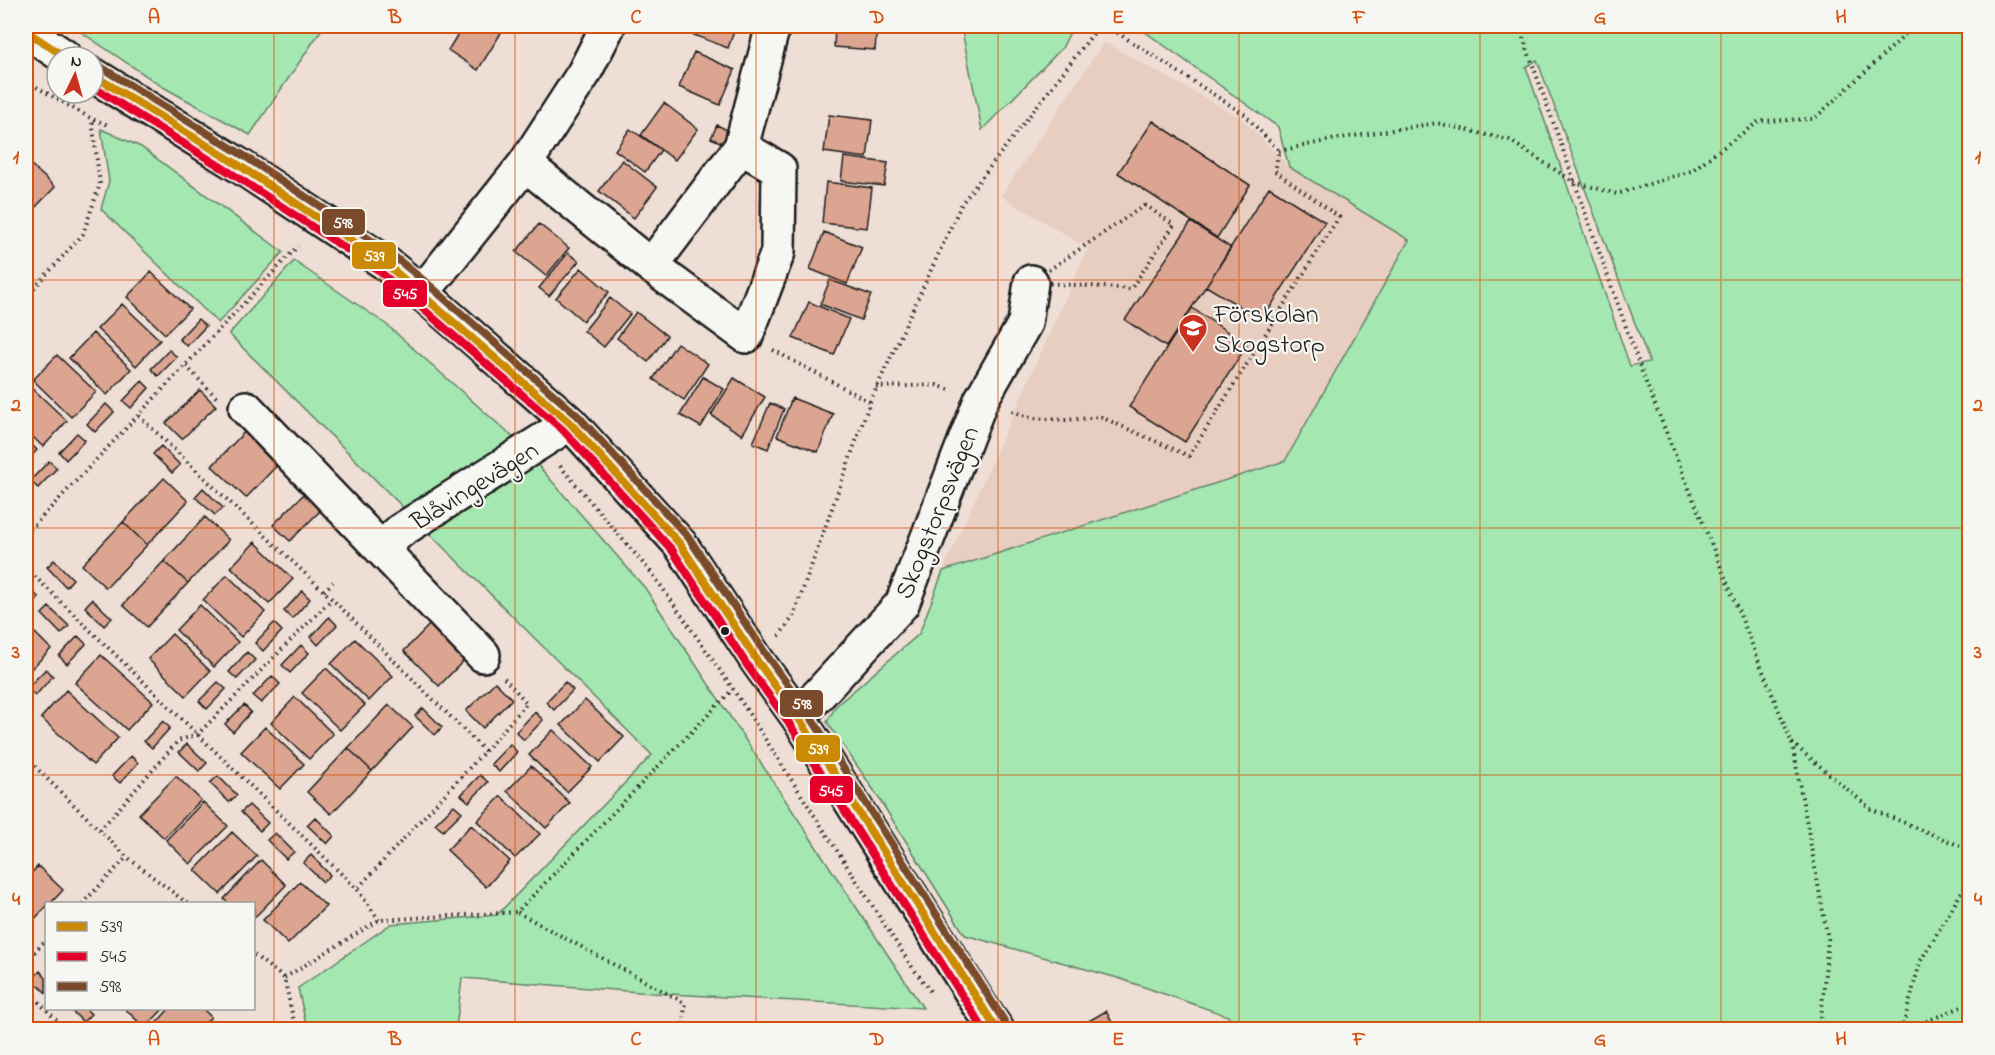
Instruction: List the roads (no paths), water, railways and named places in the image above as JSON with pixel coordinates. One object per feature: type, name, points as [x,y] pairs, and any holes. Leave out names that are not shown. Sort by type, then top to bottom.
[{"type":"street","points":[[422,293],[525,164],[584,73],[608,26]]},
{"type":"street","points":[[651,267],[741,147],[773,26]]},
{"type":"street","points":[[26,31],[47,45]]},
{"type":"street","points":[[105,82],[240,166],[384,262],[570,423],[680,544],[758,662],[798,717],[972,994],[997,1029]]},
{"type":"street","points":[[525,164],[651,267],[747,336],[778,252],[779,169],[741,147]]},
{"type":"street","name":"Skogstorpsvägen","points":[[798,717],[902,604],[981,400],[1024,323],[1031,282]]},
{"type":"street","name":"Blåvingevägen","points":[[246,408],[483,655]]},
{"type":"street","name":"Blåvingevägen","points":[[381,549],[400,531],[570,423]]},
{"type":"place","name":"Förskolan Skogstorp","points":[[1193,354]]}]
